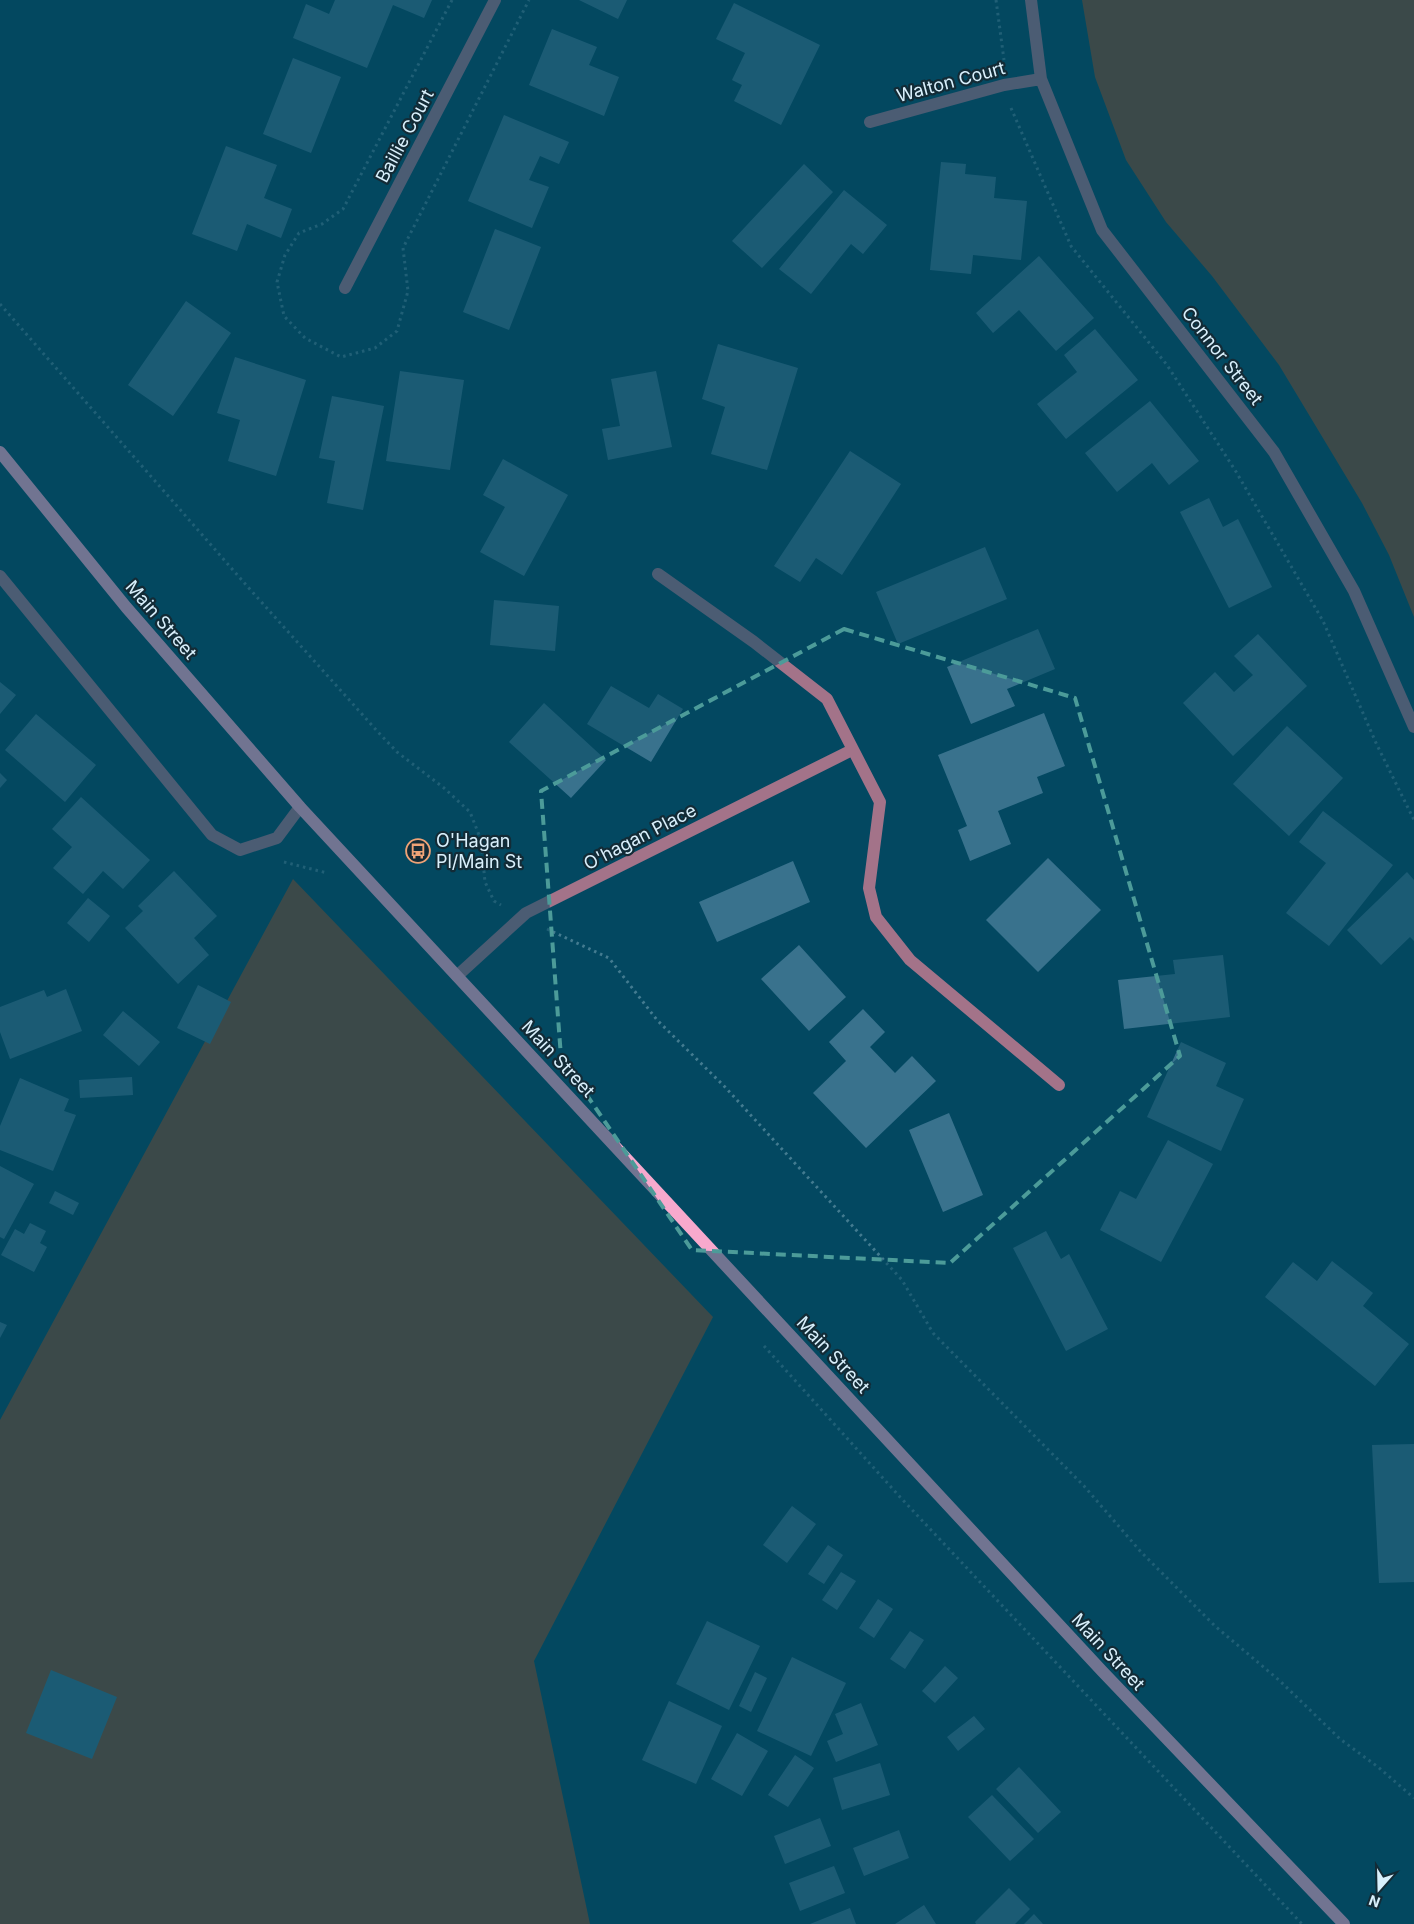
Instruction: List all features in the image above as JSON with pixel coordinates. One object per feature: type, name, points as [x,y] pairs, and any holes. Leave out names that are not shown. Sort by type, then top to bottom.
[{"type":"main road","name":"Main Street","points":[[0,452],[126,607],[300,807],[1102,1671],[1344,1924]]},
{"type":"street","name":"Baillie Court","points":[[345,288],[495,0]]},
{"type":"street","name":"Connor Street","points":[[1031,0],[1042,79],[1102,230],[1274,452],[1354,591],[1414,727]]},
{"type":"street","name":"Walton Court","points":[[870,122],[1004,85],[1042,79]]},
{"type":"street","points":[[658,574],[754,642],[827,699],[880,802],[869,888],[876,917],[910,960],[1059,1085]]},
{"type":"street","points":[[0,576],[212,835],[240,850],[277,838],[300,807]]},
{"type":"street","name":"O'hagan Place","points":[[457,976],[522,917],[535,908],[852,750]]},
{"type":"path","points":[[996,0],[1004,63],[1004,85],[1013,113],[1072,246],[1167,365],[1235,470],[1323,621],[1376,743],[1414,820]]},
{"type":"path","points":[[0,304],[247,586],[397,752],[444,788],[470,812],[481,840],[485,882],[494,901],[522,917],[610,958],[657,1020],[725,1087],[902,1280],[933,1333],[1084,1486],[1141,1552],[1215,1626],[1280,1681],[1340,1740],[1378,1766],[1414,1798]]},
{"type":"path","points":[[278,860],[333,874]]},
{"type":"path","points":[[760,1342],[900,1497],[1302,1924]]},
{"type":"highlighted area","points":[[844,629],[1075,698],[1180,1056],[950,1263],[692,1250],[561,1057],[541,791]]},
{"type":"shaded area","points":[[1082,0],[1414,0],[1414,617],[1389,555],[1362,503],[1279,365],[1212,276],[1166,222],[1126,160],[1095,77]]},
{"type":"shaded area","points":[[293,879],[713,1317],[534,1661],[590,1924],[0,1924],[0,1420]]},
{"type":"building","points":[[335,0],[432,0],[424,18],[393,5],[367,68],[293,38],[306,4],[329,14]]},
{"type":"building","points":[[579,0],[627,0],[618,19]]},
{"type":"building","points":[[734,3],[820,45],[781,125],[734,101],[742,85],[732,80],[745,53],[716,39]]},
{"type":"building","points":[[552,29],[597,47],[589,65],[619,77],[604,116],[529,85]]},
{"type":"building","points":[[293,58],[341,77],[311,153],[263,134]]},
{"type":"building","points":[[504,115],[569,142],[559,164],[540,156],[529,180],[549,187],[532,228],[468,201]]},
{"type":"building","points":[[226,146],[277,165],[264,198],[292,209],[281,238],[247,224],[237,251],[192,234]]},
{"type":"building","points":[[941,162],[966,164],[965,174],[996,177],[994,198],[1027,201],[1021,260],[973,255],[971,274],[930,270]]},
{"type":"building","points":[[804,164],[833,192],[762,268],[732,241]]},
{"type":"building","points":[[844,190],[887,225],[863,254],[851,244],[811,294],[779,269]]},
{"type":"building","points":[[495,229],[541,247],[509,330],[463,312]]},
{"type":"building","points":[[1039,256],[1094,318],[1056,351],[1019,310],[993,333],[976,313]]},
{"type":"building","points":[[186,301],[231,333],[173,416],[128,385]]},
{"type":"building","points":[[1095,329],[1138,380],[1066,439],[1037,404],[1077,372],[1064,355]]},
{"type":"building","points":[[718,344],[798,368],[767,470],[711,454],[725,407],[702,399]]},
{"type":"building","points":[[235,357],[306,380],[276,476],[228,461],[240,420],[217,413]]},
{"type":"building","points":[[400,371],[464,380],[450,470],[386,461]]},
{"type":"building","points":[[656,371],[672,447],[608,460],[602,429],[620,426],[611,379]]},
{"type":"building","points":[[332,396],[384,406],[363,510],[327,503],[335,461],[319,458]]},
{"type":"building","points":[[1150,401],[1199,461],[1169,485],[1152,463],[1117,492],[1085,453]]},
{"type":"building","points":[[850,451],[901,484],[842,575],[816,558],[800,582],[774,566]]},
{"type":"building","points":[[503,459],[568,495],[524,576],[480,552],[505,507],[483,495]]},
{"type":"building","points":[[1209,498],[1223,527],[1238,519],[1272,587],[1229,608],[1180,512]]},
{"type":"building","points":[[985,547],[1007,599],[898,644],[876,592]]},
{"type":"building","points":[[494,600],[559,606],[555,651],[490,645]]},
{"type":"building","points":[[1038,629],[1055,669],[1007,689],[1015,706],[971,724],[947,667]]},
{"type":"building","points":[[1258,634],[1307,686],[1233,756],[1183,703],[1215,672],[1234,692],[1253,675],[1234,656]]},
{"type":"building","points":[[0,682],[16,695],[0,714]]},
{"type":"building","points":[[611,686],[649,708],[658,694],[683,709],[651,762],[587,724]]},
{"type":"building","points":[[544,703],[606,760],[571,798],[509,742]]},
{"type":"building","points":[[1044,713],[1065,766],[1037,777],[1043,793],[998,811],[1011,844],[970,861],[958,830],[967,826],[938,755]]},
{"type":"building","points":[[36,714],[96,765],[65,802],[5,750]]},
{"type":"building","points":[[1287,726],[1343,778],[1289,836],[1233,784]]},
{"type":"building","points":[[0,773],[7,780],[0,788]]},
{"type":"building","points":[[81,797],[150,860],[123,889],[103,871],[83,894],[53,868],[72,847],[52,829]]},
{"type":"building","points":[[1323,811],[1393,865],[1329,946],[1286,913],[1326,863],[1299,842]]},
{"type":"building","points":[[1048,858],[1101,910],[1038,972],[986,920]]},
{"type":"building","points":[[793,861],[810,902],[717,942],[699,902]]},
{"type":"building","points":[[174,871],[217,916],[194,938],[209,955],[178,984],[125,928],[143,911],[138,906]]},
{"type":"building","points":[[1407,872],[1414,880],[1414,941],[1410,937],[1381,965],[1347,930]]},
{"type":"building","points":[[88,898],[110,916],[89,942],[67,923]]},
{"type":"building","points":[[799,945],[846,997],[809,1031],[761,979]]},
{"type":"building","points":[[1223,955],[1230,1017],[1124,1029],[1118,980],[1175,974],[1173,960]]},
{"type":"building","points":[[198,985],[231,1002],[210,1044],[177,1028]]},
{"type":"building","points":[[66,989],[82,1031],[10,1059],[0,1032],[0,1007],[44,990],[47,997]]},
{"type":"building","points":[[863,1009],[885,1032],[870,1047],[895,1073],[912,1056],[936,1081],[866,1148],[813,1093],[846,1061],[829,1042]]},
{"type":"building","points":[[123,1011],[160,1042],[139,1066],[103,1035]]},
{"type":"building","points":[[1181,1042],[1226,1063],[1216,1086],[1244,1099],[1221,1151],[1147,1117]]},
{"type":"building","points":[[132,1077],[133,1095],[80,1098],[79,1080]]},
{"type":"building","points":[[20,1078],[69,1099],[64,1111],[76,1115],[53,1171],[0,1150],[0,1126]]},
{"type":"building","points":[[949,1113],[983,1195],[943,1212],[909,1130]]},
{"type":"building","points":[[1168,1140],[1213,1164],[1161,1262],[1100,1230],[1120,1191],[1136,1199]]},
{"type":"building","points":[[0,1166],[34,1184],[4,1239],[0,1237]]},
{"type":"building","points":[[55,1191],[79,1203],[73,1215],[49,1203]]},
{"type":"building","points":[[30,1223],[46,1231],[40,1243],[47,1247],[34,1272],[1,1255],[15,1229],[24,1234]]},
{"type":"building","points":[[1046,1231],[1061,1259],[1069,1254],[1108,1329],[1066,1351],[1013,1248]]},
{"type":"building","points":[[1332,1261],[1373,1293],[1363,1306],[1409,1344],[1375,1386],[1265,1297],[1293,1262],[1317,1281]]},
{"type":"building","points":[[0,1322],[7,1325],[0,1338]]},
{"type":"building","points":[[1414,1444],[1414,1582],[1379,1583],[1372,1445]]},
{"type":"building","points":[[792,1506],[816,1524],[787,1563],[763,1545]]},
{"type":"building","points":[[828,1545],[843,1555],[824,1584],[808,1574]]},
{"type":"building","points":[[841,1572],[856,1581],[837,1610],[822,1600]]},
{"type":"building","points":[[878,1599],[893,1609],[874,1638],[859,1628]]},
{"type":"building","points":[[707,1621],[760,1646],[729,1710],[676,1684]]},
{"type":"building","points":[[910,1631],[924,1640],[905,1669],[890,1659]]},
{"type":"building","points":[[792,1657],[846,1683],[811,1756],[757,1731]]},
{"type":"building","points":[[945,1666],[958,1678],[935,1703],[922,1691]]},
{"type":"building","points":[[51,1670],[117,1697],[92,1759],[26,1733]]},
{"type":"building","points":[[755,1672],[767,1678],[751,1712],[739,1706]]},
{"type":"building","points":[[669,1701],[722,1726],[696,1784],[642,1760]]},
{"type":"building","points":[[861,1703],[878,1745],[836,1762],[827,1741],[843,1734],[835,1714]]},
{"type":"building","points":[[974,1716],[985,1729],[958,1751],[947,1737]]},
{"type":"building","points":[[737,1733],[768,1751],[742,1796],[711,1779]]},
{"type":"building","points":[[795,1755],[814,1768],[788,1807],[768,1795]]},
{"type":"building","points":[[880,1763],[890,1795],[842,1810],[833,1778]]},
{"type":"building","points":[[1019,1767],[1061,1812],[1038,1833],[996,1789]]},
{"type":"building","points":[[992,1795],[1034,1839],[1010,1861],[968,1817]]},
{"type":"building","points":[[820,1818],[831,1846],[785,1864],[774,1836]]},
{"type":"building","points":[[899,1830],[909,1858],[864,1876],[853,1848]]},
{"type":"building","points":[[834,1866],[845,1893],[800,1911],[789,1883]]},
{"type":"building","points":[[1009,1888],[1030,1909],[1015,1924],[976,1924],[975,1922]]},
{"type":"building","points":[[924,1905],[936,1924],[895,1924]]},
{"type":"building","points":[[850,1908],[856,1924],[810,1924]]},
{"type":"building","points":[[1034,1914],[1043,1924],[1024,1924]]},
{"type":"place","name":"O'Hagan Pl/Main St","points":[[418,851]]}]
